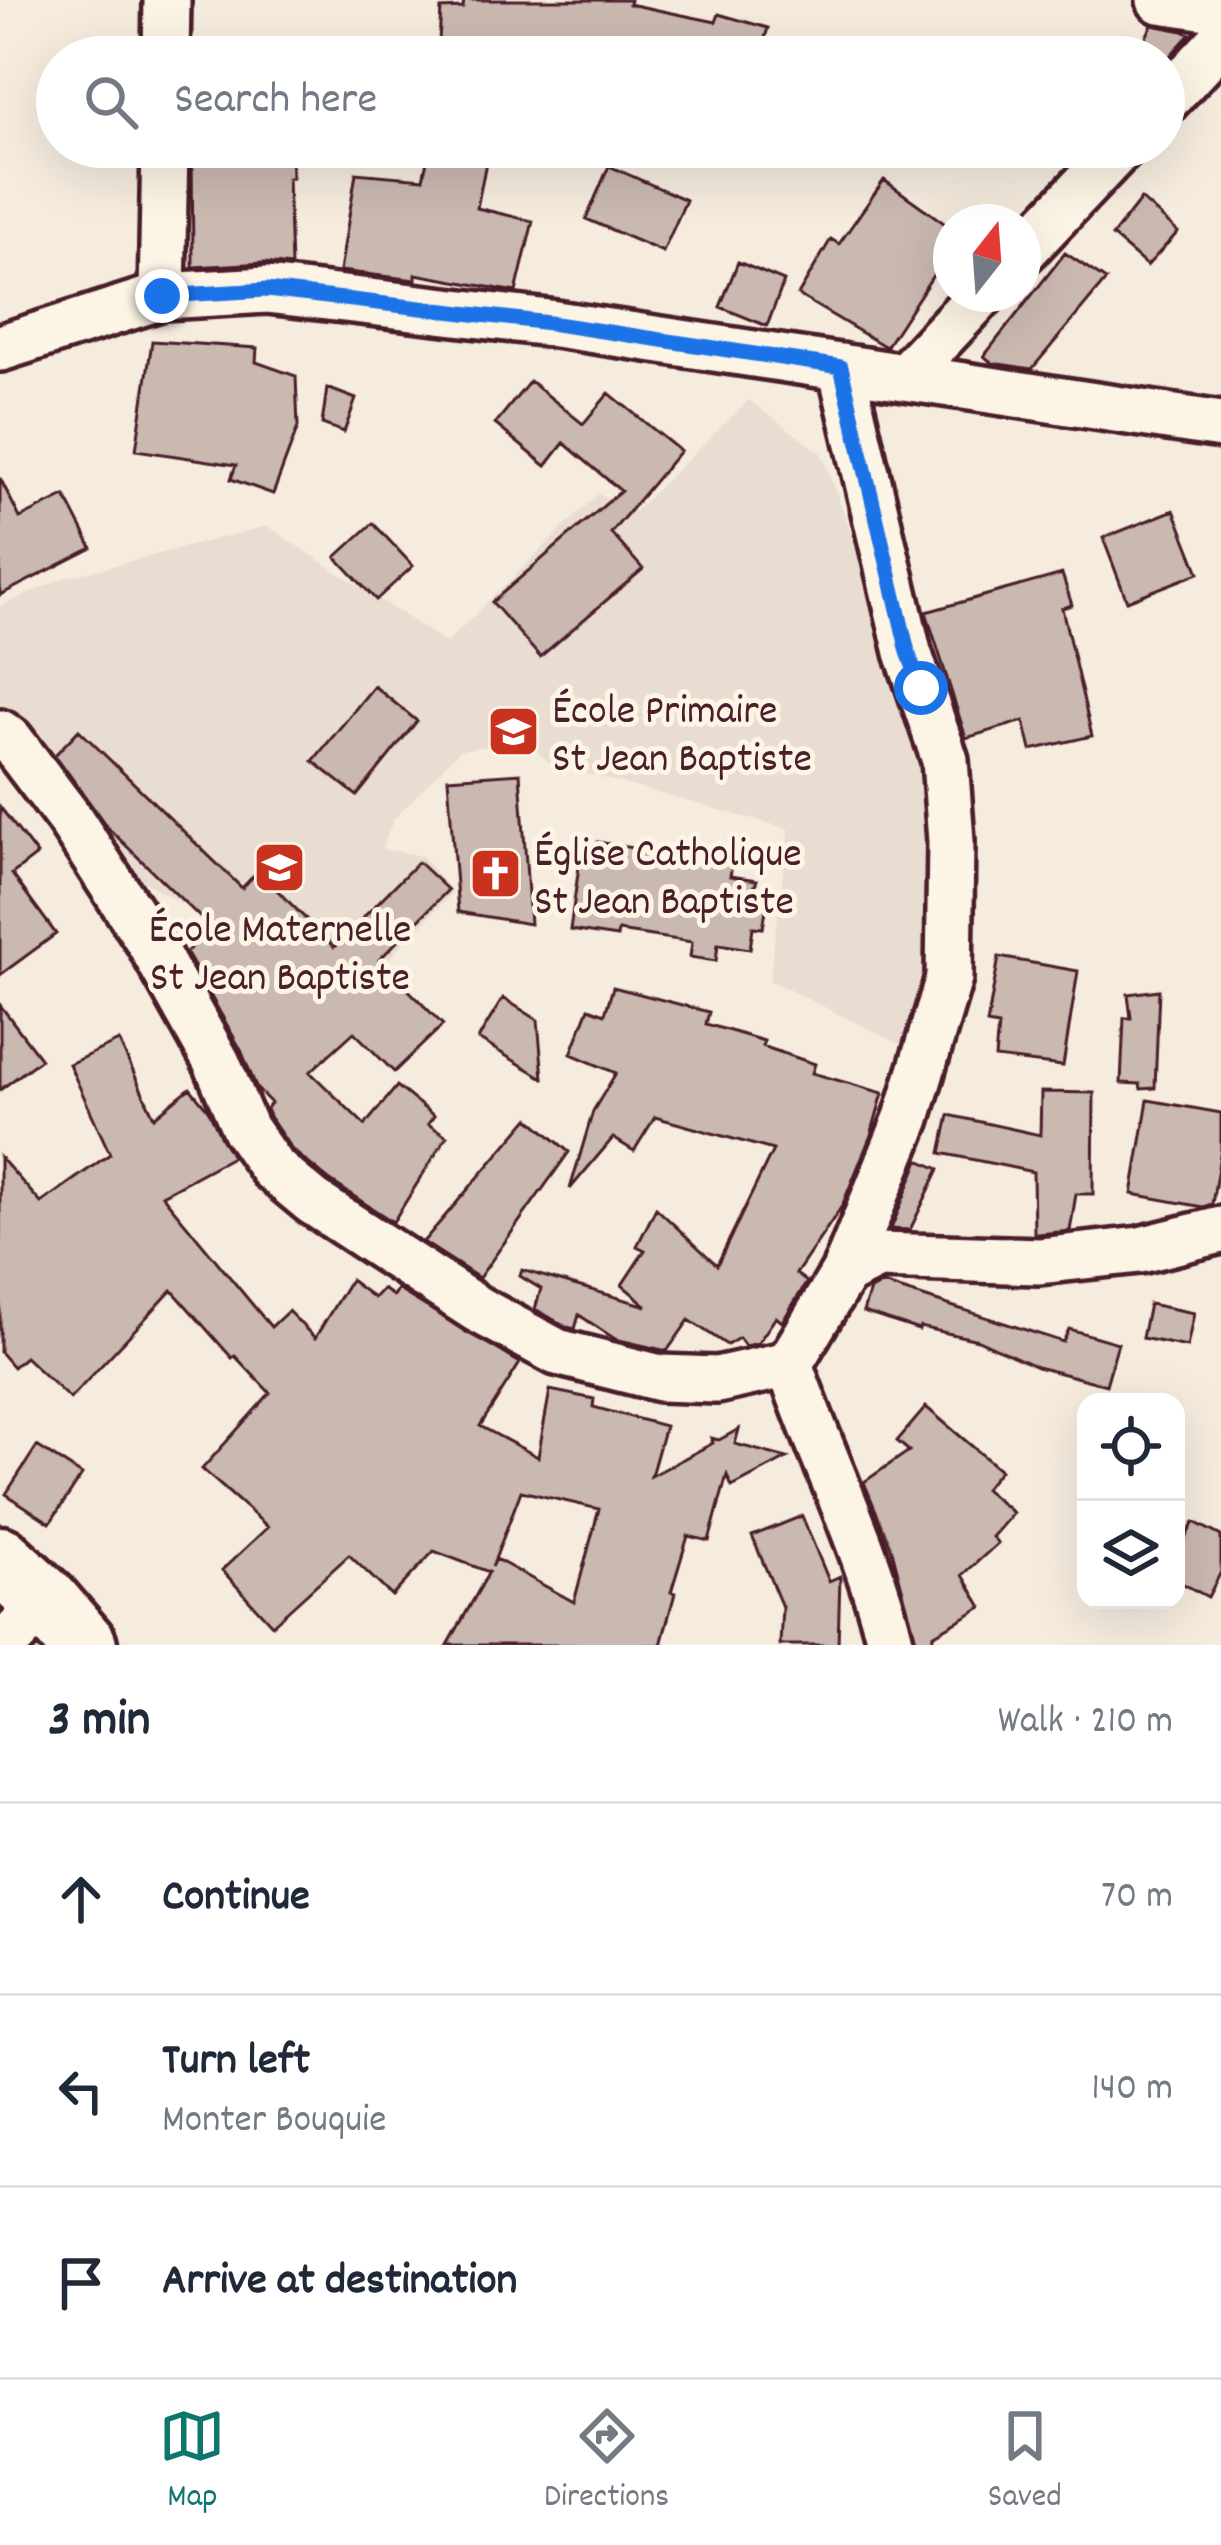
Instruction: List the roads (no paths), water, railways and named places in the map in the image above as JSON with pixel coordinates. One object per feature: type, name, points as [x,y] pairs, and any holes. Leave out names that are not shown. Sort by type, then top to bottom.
[{"type":"street","points":[[166,36],[167,0]]},
{"type":"street","points":[[1160,0],[1221,8]]},
{"type":"street","points":[[1185,79],[1221,41]]},
{"type":"street","points":[[162,296],[165,168]]},
{"type":"street","points":[[1041,232],[1101,168]]},
{"type":"street","points":[[0,348],[162,296],[267,290],[549,323],[1221,424]]},
{"type":"street","points":[[906,375],[965,312]]},
{"type":"street","points":[[0,734],[10,740],[69,818],[148,940],[218,1063],[245,1129],[272,1168],[313,1202],[477,1309],[557,1352],[660,1378],[717,1380],[789,1364],[844,1273],[907,1118],[949,978],[951,841],[945,760],[908,652],[841,367]]},
{"type":"street","points":[[844,1273],[878,1256],[1039,1261],[1141,1250],[1221,1230]]},
{"type":"street","points":[[789,1364],[880,1600],[891,1645]]},
{"type":"place","name":"École Primaire St Jean Baptiste","points":[[513,731]]},
{"type":"place","name":"École Maternelle St Jean Baptiste","points":[[280,867]]},
{"type":"place","name":"Église Catholique St Jean Baptiste","points":[[495,874]]}]
